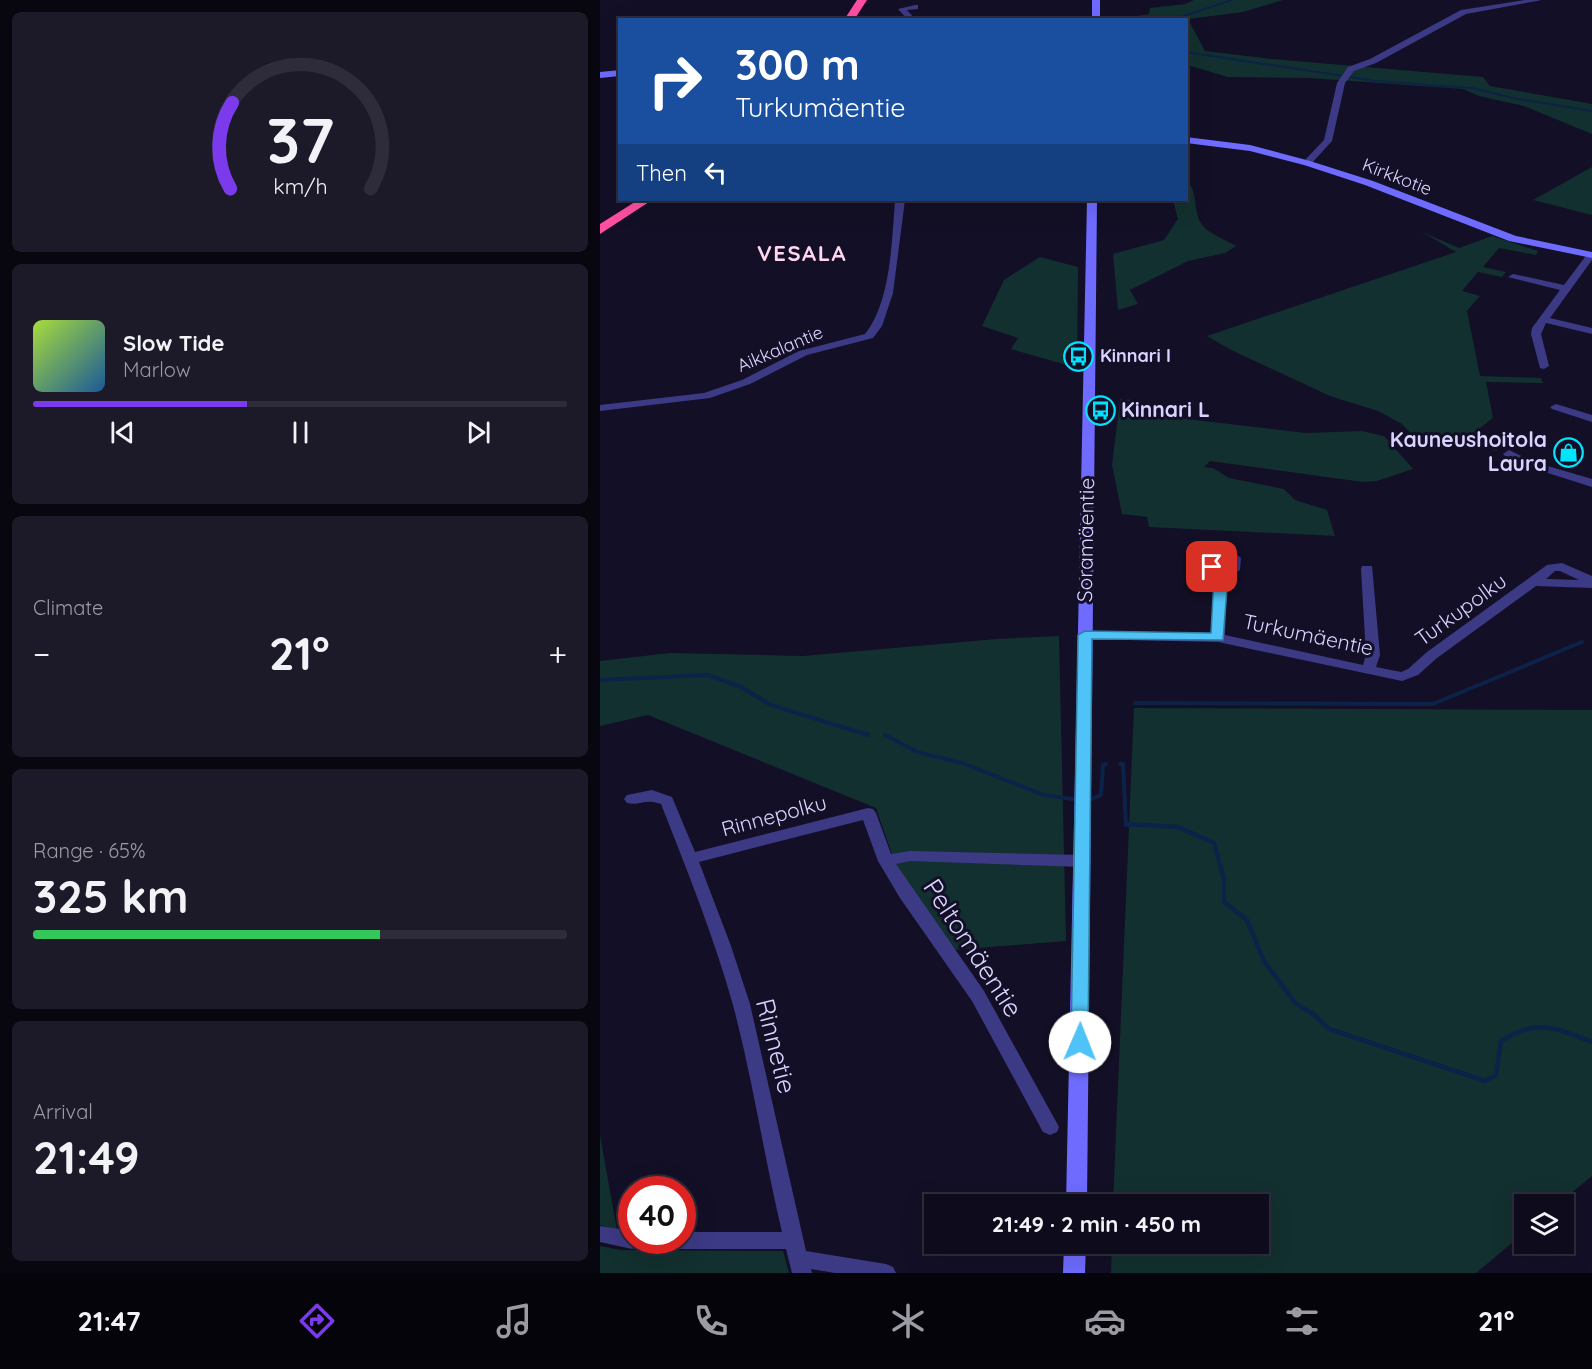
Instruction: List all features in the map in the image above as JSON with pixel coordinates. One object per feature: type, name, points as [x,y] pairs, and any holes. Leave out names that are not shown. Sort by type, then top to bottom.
[{"type":"highway","points":[[850,18],[862,0]]},
{"type":"highway","points":[[600,230],[644,201]]},
{"type":"street","points":[[1096,0],[1096,18]]},
{"type":"street","points":[[1307,163],[1328,141],[1341,83],[1351,69],[1373,61],[1464,12],[1538,0]]},
{"type":"street","points":[[911,18],[902,9],[915,7]]},
{"type":"street","points":[[600,75],[618,73]]},
{"type":"street","name":"Kirkkotie","points":[[1188,140],[1250,148],[1307,163],[1369,183],[1513,239],[1591,255]]},
{"type":"street","name":"Aikkalantie","points":[[600,408],[706,396],[746,382],[803,353],[869,336],[878,325],[889,287],[900,201]]},
{"type":"street","name":"Soramäentie","points":[[1076,1194],[1092,201]]},
{"type":"street","points":[[1544,366],[1536,334],[1591,255]]},
{"type":"street","points":[[1513,277],[1567,289]]},
{"type":"street","points":[[1544,320],[1592,331]]},
{"type":"street","points":[[1556,407],[1592,419]]},
{"type":"street","points":[[1509,454],[1530,464],[1592,483]]},
{"type":"street","points":[[1367,569],[1373,655],[1368,670]]},
{"type":"street","points":[[1218,638],[1221,576]]},
{"type":"street","name":"Turkupolku","points":[[1413,672],[1432,655],[1534,582],[1592,582]]},
{"type":"street","name":"Turkumäentie","points":[[1085,635],[1218,638],[1272,647],[1402,676],[1413,672]]},
{"type":"street","name":"Rinnetie","points":[[632,799],[652,795],[667,801],[690,859],[732,978],[748,1032],[798,1257]]},
{"type":"street","name":"Peltomäentie","points":[[868,813],[886,861],[906,894],[978,996],[1050,1127]]},
{"type":"street","name":"Rinnepolku","points":[[690,859],[868,813]]},
{"type":"street","name":"Peltomäentie","points":[[886,861],[910,856],[1083,861]]},
{"type":"street","points":[[600,1234],[618,1237]]},
{"type":"street","points":[[696,1244],[798,1257],[886,1273]]},
{"type":"street","points":[[1074,1273],[1075,1254]]},
{"type":"green space","points":[[1194,0],[1283,0],[1243,12],[1188,19],[1136,18],[1149,14],[1150,8],[1185,4]]},
{"type":"green space","points":[[1188,19],[1205,51],[1483,77],[1490,86],[1592,104],[1592,134],[1524,106],[1479,96],[1463,89],[1310,78],[1228,77],[1188,65]]},
{"type":"green space","points":[[1592,167],[1592,215],[1533,200]]},
{"type":"green space","points":[[1188,182],[1193,191],[1203,226],[1236,246],[1225,253],[1188,261],[1130,290],[1138,304],[1118,310],[1113,254],[1164,240],[1178,219],[1173,201],[1188,201]]},
{"type":"green space","points":[[1422,232],[1459,248],[1492,236],[1538,251],[1536,255],[1499,248],[1483,267],[1506,272],[1502,277],[1478,272],[1462,291],[1480,296],[1467,311],[1480,376],[1541,378],[1543,383],[1486,382],[1493,418],[1470,436],[1500,448],[1496,451],[1461,437],[1419,442],[1402,424],[1378,411],[1330,396],[1231,350],[1207,336],[1456,252]]},
{"type":"green space","points":[[1040,257],[1078,267],[1077,368],[1011,349],[1018,338],[982,326],[1004,280]]},
{"type":"green space","points":[[1120,399],[1135,400],[1153,413],[1167,410],[1178,418],[1306,433],[1362,431],[1384,436],[1413,469],[1377,481],[1363,482],[1210,461],[1204,467],[1213,468],[1229,478],[1284,489],[1295,500],[1327,510],[1335,536],[1149,527],[1147,517],[1122,514],[1112,465]]},
{"type":"green space","points":[[1059,636],[1066,941],[952,950],[896,866],[876,808],[648,715],[600,726],[600,661],[670,653],[803,656],[997,639]]},
{"type":"green space","points":[[1134,708],[1592,710],[1592,1176],[1570,1194],[1514,1194],[1514,1241],[1476,1273],[1111,1273],[1112,1254],[1269,1254],[1269,1194],[1113,1194]]},
{"type":"green space","points":[[600,1135],[617,1230],[600,1225]]},
{"type":"green space","points":[[600,1246],[618,1249],[618,1254],[696,1254],[696,1250],[783,1251],[789,1273],[600,1273]]},
{"type":"waterway","points":[[1178,18],[1232,0]]},
{"type":"waterway","points":[[1188,52],[1376,81],[1472,88],[1513,98],[1592,111]]},
{"type":"waterway","points":[[1135,703],[1433,704],[1582,642]]},
{"type":"waterway","points":[[600,680],[708,675],[741,687],[771,705],[868,735]]},
{"type":"waterway","points":[[885,735],[917,752],[962,763],[1044,795],[1073,799]]},
{"type":"waterway","points":[[1092,799],[1101,795],[1103,765],[1106,764]]},
{"type":"waterway","points":[[1120,764],[1123,764],[1126,825],[1131,825]]},
{"type":"waterway","points":[[1126,824],[1178,827],[1214,843],[1224,879],[1224,902],[1247,920],[1264,961],[1296,1004],[1313,1014],[1329,1029],[1485,1081],[1496,1075],[1501,1041],[1525,1029],[1557,1029],[1592,1042]]},
{"type":"place","name":"Kinnari I","points":[[1079,356]]},
{"type":"place","name":"Kinnari L","points":[[1100,410]]},
{"type":"place","name":"Kauneushoitola Laura","points":[[1568,452]]},
{"type":"district","name":"VESALA","points":[[802,253]]},
{"type":"route","points":[[1080,1042],[1085,635],[1218,638],[1221,576],[1212,567]]}]
